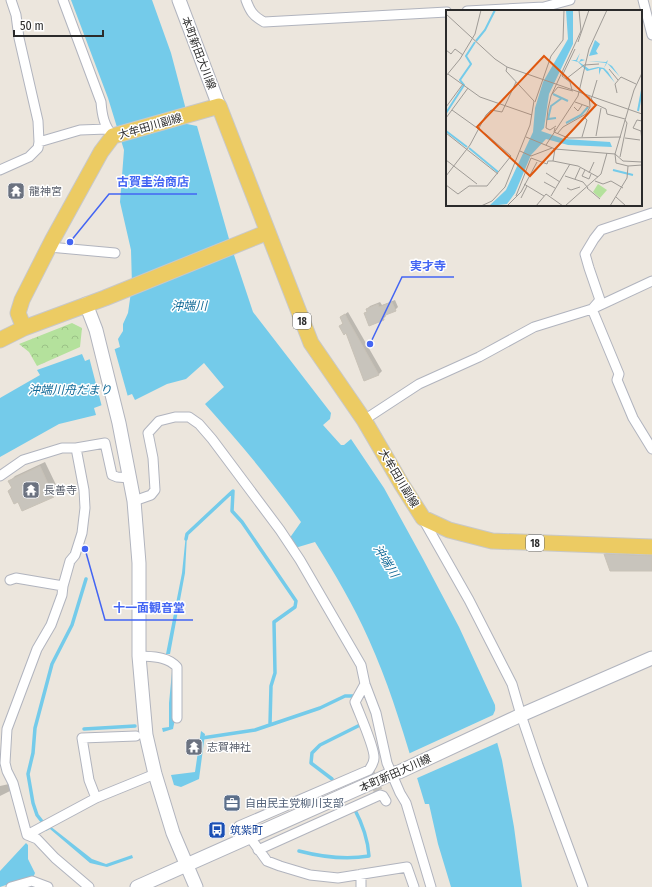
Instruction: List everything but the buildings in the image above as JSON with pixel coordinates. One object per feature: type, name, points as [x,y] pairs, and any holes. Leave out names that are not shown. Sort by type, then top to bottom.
[{"type":"main road","name":"本町新田大川線","points":[[179,0],[216,107]]},
{"type":"main road","name":"大牟田川副線","points":[[24,328],[18,313],[22,300],[48,247],[110,133],[216,107],[268,232],[311,344],[364,420],[423,518],[449,530],[492,541],[652,547]]},
{"type":"main road","points":[[1,337],[105,298],[268,232]]},
{"type":"main road","points":[[86,304],[96,330],[120,423],[134,502],[139,563],[139,656],[146,735],[155,774],[173,833],[196,887]]},
{"type":"main road","name":"本町新田大川線","points":[[137,887],[648,660]]},
{"type":"street","points":[[1,170],[29,157],[38,148],[39,142],[38,121],[19,38],[16,15],[11,0]]},
{"type":"street","points":[[39,142],[80,130],[110,133],[103,116],[101,102],[62,0]]},
{"type":"street","points":[[246,0],[250,12],[256,18],[264,22],[446,12]]},
{"type":"street","points":[[486,10],[544,7],[570,0]]},
{"type":"street","points":[[642,0],[652,35]]},
{"type":"street","points":[[592,309],[600,300],[585,254],[594,239],[601,230],[652,213]]},
{"type":"street","points":[[48,247],[115,253]]},
{"type":"street","points":[[364,420],[419,384],[479,357],[534,327],[592,309],[652,281]]},
{"type":"street","points":[[592,309],[619,374],[617,380],[633,418],[652,449]]},
{"type":"street","points":[[134,502],[150,496],[155,490],[154,458],[148,433],[159,421],[175,417],[189,417],[199,424],[252,491],[300,560],[361,665],[365,684],[376,713],[387,763],[395,773],[406,803],[431,887]]},
{"type":"street","points":[[0,476],[23,460],[62,448],[76,448],[105,443],[112,475],[130,478]]},
{"type":"street","points":[[27,835],[13,783],[5,763],[4,728],[37,649],[51,624],[62,595],[70,561],[75,555],[82,533],[85,508],[84,490],[76,448]]},
{"type":"street","points":[[423,518],[469,600],[512,684],[517,717],[583,887]]},
{"type":"street","points":[[10,580],[16,578],[63,586]]},
{"type":"street","points":[[139,656],[165,658],[177,667],[177,718]]},
{"type":"street","points":[[365,684],[355,702],[373,752],[374,758],[369,770],[238,826],[245,838],[267,861],[280,866],[310,875],[338,878],[406,867],[415,885]]},
{"type":"street","points":[[96,798],[89,780],[82,738],[136,736]]},
{"type":"street","points":[[27,835],[96,798],[155,774]]},
{"type":"street","points":[[258,850],[380,795],[383,796],[386,801]]},
{"type":"street","points":[[27,835],[37,839],[55,858],[90,887]]},
{"type":"street","points":[[361,874],[361,887]]},
{"type":"street","points":[[11,887],[32,881],[48,887]]},
{"type":"green space","points":[[72,323],[82,328],[80,347],[37,366],[29,352],[19,344]]},
{"type":"water","name":"沖端川","points":[[71,0],[152,0],[171,53],[185,106],[184,119],[187,124],[197,126],[231,246],[253,312],[331,413],[330,419],[323,425],[341,445],[344,445],[351,439],[384,488],[459,627],[495,705],[497,742],[502,760],[514,827],[522,887],[451,887],[438,844],[429,804],[425,804],[393,701],[378,660],[363,627],[344,590],[315,542],[295,548],[289,539],[301,522],[278,491],[205,404],[224,387],[204,363],[186,379],[167,384],[135,400],[132,394],[94,408],[96,415],[59,424],[0,457],[0,398],[40,375],[37,370],[82,354],[85,361],[120,347],[118,339],[123,331],[123,324],[128,313],[132,285],[131,250],[120,202],[124,150],[108,98]]},
{"type":"water","points":[[186,534],[185,573],[170,654],[166,654],[182,573]]},
{"type":"water","points":[[172,672],[175,672],[175,719],[173,729],[163,732],[162,728],[169,727],[169,703]]},
{"type":"water","points":[[201,731],[205,734],[199,779],[181,787],[174,785],[171,775],[195,772]]},
{"type":"water","points":[[50,826],[92,859],[106,864],[132,855],[133,858],[107,867],[90,863],[50,829],[46,831],[44,829]]},
{"type":"water","points":[[26,843],[28,845],[28,859],[35,873],[33,878],[29,877],[0,887],[0,871]]},
{"type":"pier","points":[[114,347],[128,397],[102,407],[89,357]]},
{"type":"pier","points":[[497,706],[499,742],[415,779],[408,754],[493,715]]},
{"type":"waterway","points":[[186,539],[187,534],[233,491],[232,511],[242,522],[296,601],[295,607],[274,622],[275,673],[271,686],[270,724]]},
{"type":"waterway","points":[[44,824],[37,815],[33,803],[28,774],[33,753],[35,728],[52,664],[72,625],[86,579]]},
{"type":"waterway","points":[[202,738],[255,730],[320,708],[345,696],[355,697]]},
{"type":"waterway","points":[[332,779],[311,763],[312,753],[320,745],[364,723]]},
{"type":"waterway","points":[[84,729],[135,726]]},
{"type":"waterway","points":[[299,851],[334,857],[352,858],[369,856],[364,831],[354,808]]},
{"type":"tunnel","points":[[369,770],[380,795]]},
{"type":"place","name":"龍神宮","points":[[16,191]]},
{"type":"place","name":"古賀圭治商店","points":[[70,242]]},
{"type":"place","name":"実才寺","points":[[370,344]]},
{"type":"place","name":"長善寺","points":[[31,490]]},
{"type":"place","name":"十一面観音堂","points":[[85,549]]},
{"type":"place","name":"志賀神社","points":[[194,747]]},
{"type":"place","name":"自由民主党柳川支部","points":[[232,803]]},
{"type":"place","name":"筑紫町","points":[[217,830]]},
{"type":"water label","name":"沖端川舟だまり","points":[[70,390]]}]
